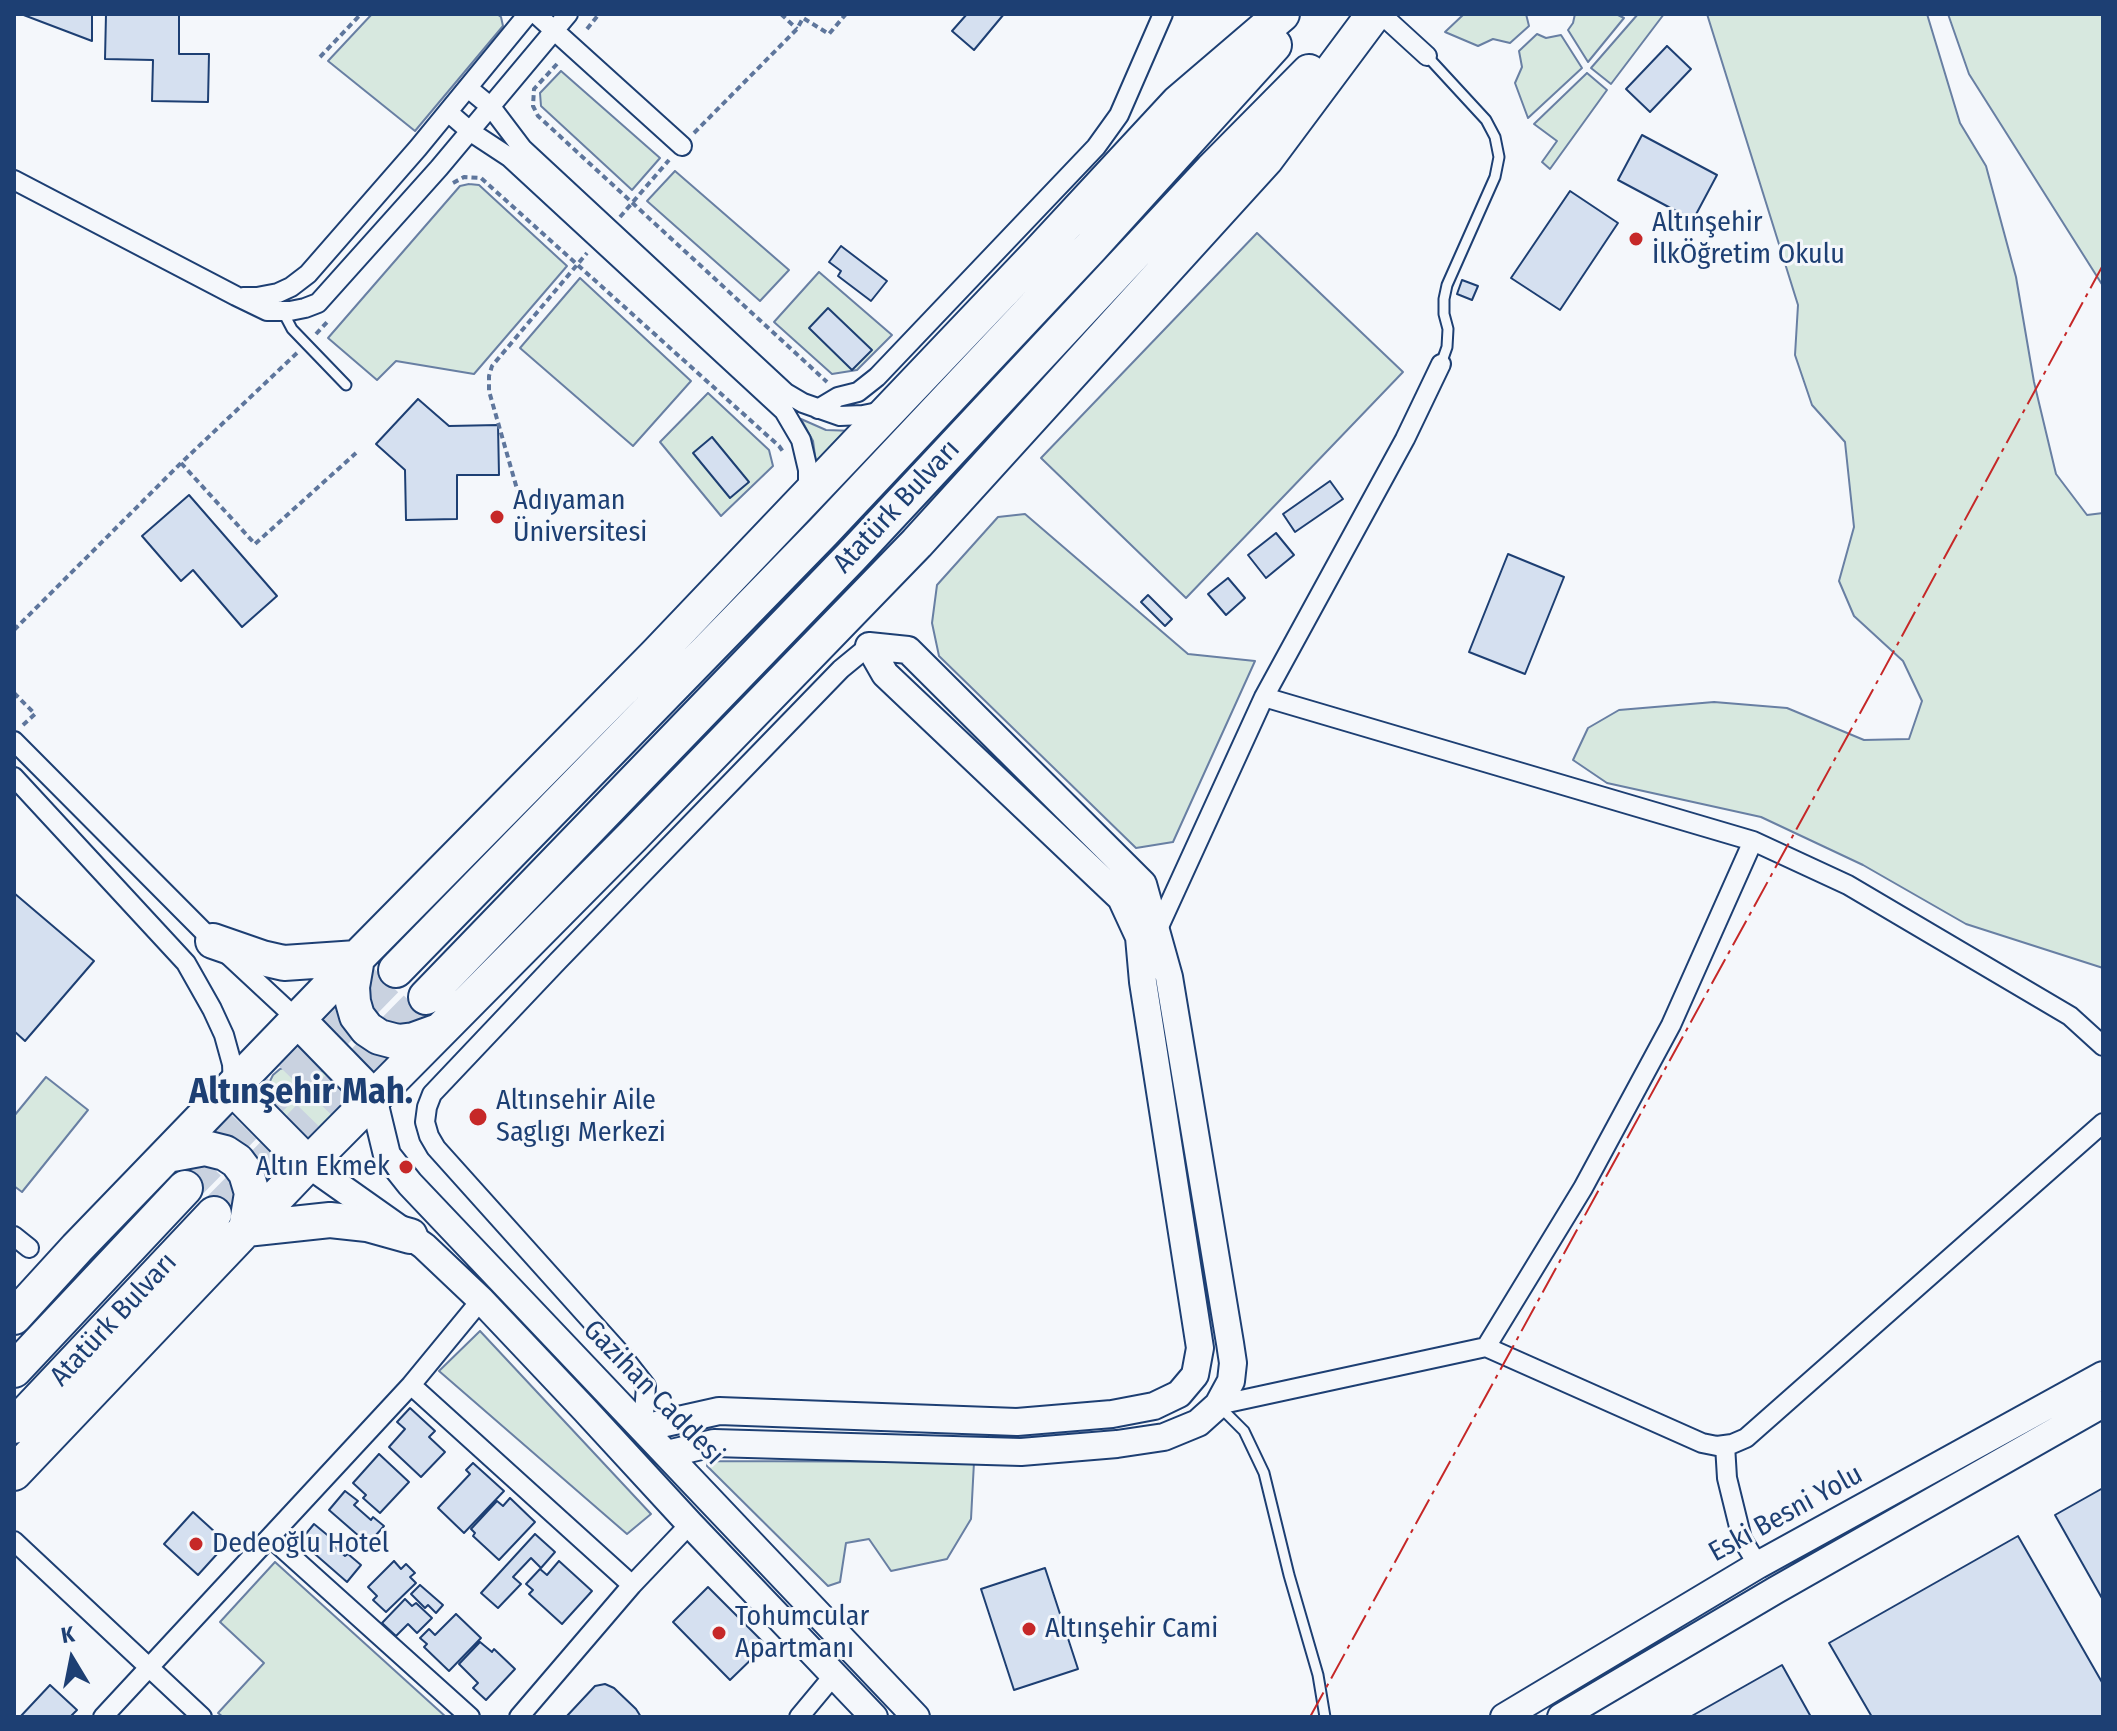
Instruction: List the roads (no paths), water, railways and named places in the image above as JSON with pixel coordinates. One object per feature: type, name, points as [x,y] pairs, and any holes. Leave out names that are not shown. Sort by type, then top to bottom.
[{"type":"highway","points":[[14,1317],[357,958],[645,666],[1178,103],[1282,14]]},
{"type":"highway","name":"Atatürk Bulvarı","points":[[396,970],[823,532],[1091,247],[1301,14]]},
{"type":"highway","name":"Atatürk Bulvarı","points":[[426,997],[851,557],[1212,170],[1366,14]]},
{"type":"highway","points":[[14,1473],[373,1097],[644,825],[917,543],[1266,159],[1374,14]]},
{"type":"highway","points":[[213,941],[284,963],[357,958]]},
{"type":"highway","points":[[357,958],[353,1002],[357,1016],[367,1029],[379,1037],[398,1042],[414,1040],[440,1030]]},
{"type":"highway","points":[[299,1021],[373,1097]]},
{"type":"highway","points":[[233,1088],[308,1164]]},
{"type":"highway","points":[[167,1155],[205,1148],[225,1153],[237,1161],[246,1173],[252,1193],[246,1229]]},
{"type":"highway","name":"Atatürk Bulvarı","points":[[14,1370],[185,1188]]},
{"type":"highway","name":"Atatürk Bulvarı","points":[[14,1426],[214,1214]]},
{"type":"highway","points":[[246,1229],[330,1220],[367,1224],[410,1236]]},
{"type":"main road","points":[[667,1454],[714,1443],[1021,1452],[1117,1444],[1164,1437],[1198,1423],[1218,1405],[1231,1381],[1233,1363],[1230,1343],[1169,977],[1148,934],[1121,898],[885,674],[869,646]]},
{"type":"main road","points":[[643,1428],[719,1411],[1017,1422],[1112,1414],[1154,1406],[1179,1394],[1195,1375],[1200,1348],[1143,982],[1148,934]]},
{"type":"main road","name":"Gazihan Caddesi","points":[[373,1097],[387,1155],[396,1168],[916,1717]]},
{"type":"main road","points":[[308,1164],[424,1246],[481,1300],[834,1675],[866,1714]]},
{"type":"main road","name":"Eski Besni Yolu","points":[[1504,1717],[1758,1565],[2103,1375]]},
{"type":"main road","points":[[1561,1717],[1776,1590],[2103,1404]]},
{"type":"street","points":[[14,180],[267,311],[308,274],[528,14]]},
{"type":"street","points":[[536,14],[682,146]]},
{"type":"street","points":[[280,302],[305,308],[318,303],[471,132],[568,14]]},
{"type":"street","points":[[818,409],[838,397],[858,392],[877,377],[1096,147],[1119,115],[1163,14]]},
{"type":"street","points":[[1381,14],[1427,56]]},
{"type":"street","points":[[468,88],[491,107],[522,148],[786,393],[840,416],[890,409]]},
{"type":"street","points":[[448,112],[471,132],[509,157],[784,411],[801,440],[808,470],[808,495]]},
{"type":"street","points":[[1148,934],[1264,697],[1405,439],[1441,364]]},
{"type":"street","points":[[643,1428],[646,1386],[436,1148],[425,1122],[427,1107],[432,1094],[557,962],[841,669],[869,646]]},
{"type":"street","points":[[1264,697],[1753,841],[1848,885],[2070,1016],[2103,1046]]},
{"type":"street","points":[[16,736],[213,941],[299,1021]]},
{"type":"street","points":[[14,777],[186,963],[224,1035],[232,1064],[233,1088]]},
{"type":"street","points":[[1486,1347],[1583,1188],[1671,1025],[1753,841]]},
{"type":"street","points":[[1218,1405],[1486,1347],[1702,1443],[1725,1445],[1746,1438],[2103,1123]]},
{"type":"street","points":[[103,1717],[411,1385],[481,1300]]},
{"type":"street","points":[[411,1385],[632,1585]]},
{"type":"street","points":[[1725,1445],[1727,1478],[1742,1539],[1758,1565]]},
{"type":"street","points":[[519,1717],[632,1585],[690,1524]]},
{"type":"street","points":[[271,1538],[470,1717]]},
{"type":"street","points":[[14,1541],[202,1717]]},
{"type":"street","points":[[799,1717],[834,1675]]},
{"type":"lane","points":[[1427,56],[1491,128],[1499,157],[1495,177],[1447,285],[1444,299],[1447,347],[1441,364]]},
{"type":"lane","points":[[280,302],[292,329],[346,385]]},
{"type":"lane","points":[[1218,1405],[1244,1431],[1264,1473],[1318,1675],[1325,1717]]},
{"type":"tunnel","points":[[185,1188],[396,970]]},
{"type":"tunnel","points":[[214,1214],[426,997]]},
{"type":"place","name":"Altınşehir İlkÖğretim Okulu","points":[[1636,239]]},
{"type":"place","name":"Adıyaman Üniversitesi","points":[[497,517]]},
{"type":"place","name":"Altınsehir Aile Saglıgı Merkezi","points":[[478,1117]]},
{"type":"place","name":"Altın Ekmek","points":[[406,1167]]},
{"type":"place","name":"Dedeoğlu Hotel","points":[[196,1544]]},
{"type":"place","name":"Altınşehir Cami","points":[[1029,1629]]},
{"type":"place","name":"Tohumcular Apartmanı","points":[[719,1633]]},
{"type":"district","name":"Altınşehir Mah.","points":[[301,1093]]}]
